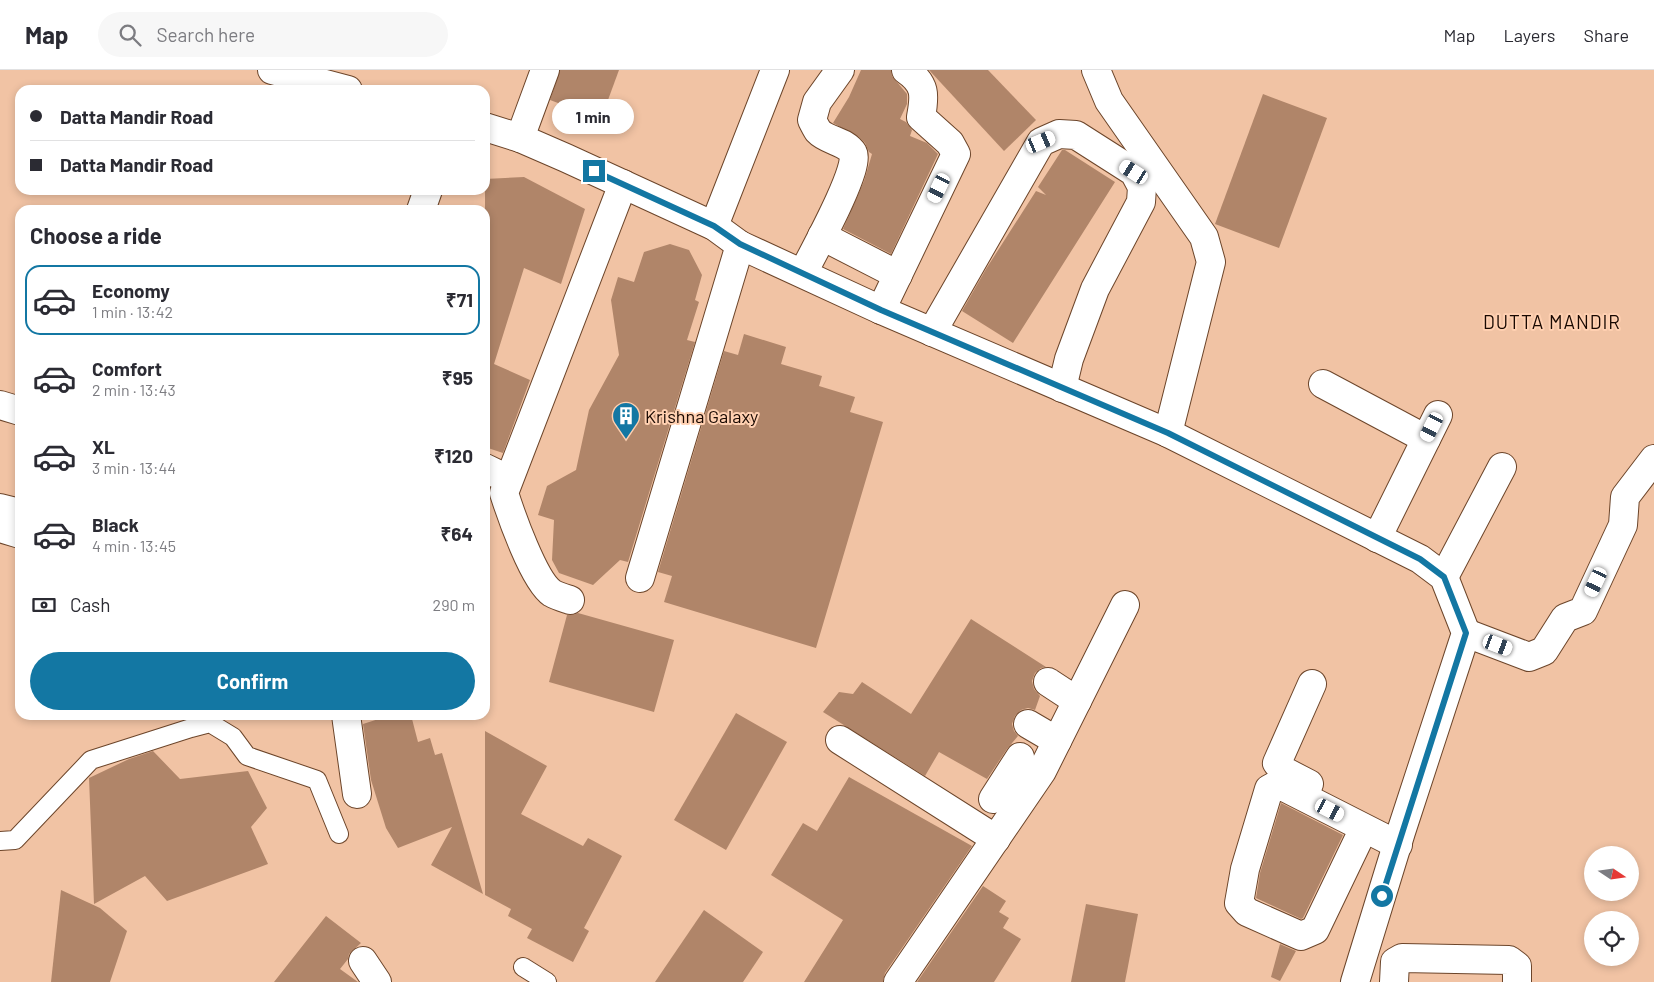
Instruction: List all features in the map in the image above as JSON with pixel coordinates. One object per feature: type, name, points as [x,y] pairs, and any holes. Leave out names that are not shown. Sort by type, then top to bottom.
[{"type":"street","points":[[272,70],[329,85]]},
{"type":"street","points":[[520,138],[545,70]]},
{"type":"street","points":[[714,226],[775,70]]},
{"type":"street","points":[[803,273],[845,188],[855,162],[855,155],[849,148],[819,132],[812,120],[817,102],[840,70]]},
{"type":"street","points":[[881,310],[956,154],[950,143],[921,118],[924,92],[918,78],[906,70]]},
{"type":"street","points":[[1096,70],[1109,101],[1204,237],[1211,262],[1168,433]]},
{"type":"street","points":[[490,129],[520,138],[714,226],[740,244],[881,310],[1168,433],[1420,559],[1444,577],[1466,633],[1355,982]]},
{"type":"street","points":[[932,332],[1041,142],[1059,134],[1076,135],[1134,172],[1142,187],[1140,202],[1095,289],[1069,359],[1062,388]]},
{"type":"street","points":[[570,600],[551,592],[538,577],[511,515],[496,474],[623,184]]},
{"type":"street","points":[[822,236],[898,275]]},
{"type":"street","points":[[640,578],[740,244]]},
{"type":"street","points":[[1323,384],[1426,439]]},
{"type":"street","points":[[0,406],[15,410]]},
{"type":"street","points":[[1377,538],[1438,415]]},
{"type":"street","points":[[1466,633],[1529,657],[1544,651],[1565,618],[1583,611],[1623,525],[1625,497],[1654,459]]},
{"type":"street","points":[[1444,577],[1502,467]]},
{"type":"street","points":[[0,508],[15,511]]},
{"type":"street","points":[[0,528],[15,532]]},
{"type":"street","points":[[898,982],[996,838],[998,803],[1024,760],[1057,741],[1125,605]]},
{"type":"street","points":[[1048,682],[1077,701]]},
{"type":"street","points":[[1312,684],[1277,763],[1284,771],[1400,839]]},
{"type":"street","points":[[347,720],[357,794]]},
{"type":"street","points":[[1028,724],[1057,741]]},
{"type":"street","points":[[840,740],[996,838]]},
{"type":"street","points":[[1364,828],[1315,930],[1301,936],[1247,912],[1239,903],[1245,869],[1270,789],[1278,784],[1364,828],[1400,839]]},
{"type":"street","points":[[1394,982],[1395,962],[1402,958],[1509,960],[1516,966],[1517,982]]},
{"type":"lane","points":[[0,841],[15,840],[91,760],[210,723],[233,737],[247,756],[317,780],[339,834]]},
{"type":"lane","points":[[523,967],[547,982]]},
{"type":"building","points":[[560,70],[619,70],[601,119],[550,100]]},
{"type":"building","points":[[861,70],[891,70],[892,76],[907,94],[907,104],[900,119],[906,122],[912,130],[910,136],[927,143],[938,154],[891,254],[843,229],[864,181],[872,154],[859,137],[833,123],[849,97]]},
{"type":"building","points":[[929,70],[988,70],[1036,120],[1004,151]]},
{"type":"building","points":[[1263,94],[1327,118],[1279,248],[1215,224]]},
{"type":"building","points":[[1062,150],[1065,150],[1115,182],[1013,343],[962,311],[986,269],[1036,191],[1046,195],[1038,187]]},
{"type":"building","points":[[524,177],[585,209],[561,284],[524,268],[494,364],[530,380],[503,453],[490,449],[490,205],[485,205],[485,195],[490,195],[490,179]]},
{"type":"building","name":"Krishna Galaxy","points":[[670,244],[689,250],[702,275],[695,300],[699,302],[687,340],[695,342],[628,562],[620,560],[593,585],[559,573],[552,560],[554,520],[538,515],[547,486],[576,470],[589,410],[619,355],[611,300],[618,277],[634,282],[644,252]]},
{"type":"building","points":[[744,334],[786,347],[781,364],[822,376],[819,386],[855,397],[850,412],[883,422],[816,648],[664,602],[672,576],[658,572],[724,351],[738,355]]},
{"type":"building","points":[[578,613],[674,640],[654,712],[549,682],[567,615]]},
{"type":"building","points":[[971,619],[1046,667],[1041,668],[1035,673],[1032,681],[1034,689],[1040,696],[1035,710],[1028,708],[1021,710],[1015,716],[1012,724],[1018,736],[987,779],[939,752],[925,776],[823,712],[839,692],[853,694],[862,682],[911,714]]},
{"type":"building","points":[[736,713],[787,742],[726,850],[674,820]]},
{"type":"building","points":[[375,720],[412,720],[418,742],[430,738],[435,755],[442,753],[483,894],[431,865],[452,827],[398,848],[386,828],[371,780],[363,724]]},
{"type":"building","points":[[485,731],[547,766],[521,814],[583,846],[588,838],[622,856],[584,928],[589,931],[573,962],[527,938],[532,929],[508,916],[511,909],[485,895]]},
{"type":"building","points":[[153,751],[180,779],[248,771],[267,808],[251,827],[268,864],[167,901],[145,876],[94,904],[89,778],[129,759]]},
{"type":"building","points":[[849,777],[972,846],[885,973],[883,982],[804,982],[843,920],[771,875],[803,823],[817,831]]},
{"type":"building","points":[[1281,803],[1343,835],[1301,919],[1256,898],[1260,873]]},
{"type":"building","points":[[983,886],[1006,901],[999,912],[1009,918],[1003,928],[1021,939],[994,982],[917,982]]},
{"type":"building","points":[[61,890],[100,908],[127,931],[110,982],[51,982]]},
{"type":"building","points":[[1086,904],[1138,914],[1125,982],[1071,982]]},
{"type":"building","points":[[704,910],[763,952],[743,982],[655,982]]},
{"type":"building","points":[[326,916],[361,943],[349,954],[348,959],[340,969],[358,982],[274,982]]},
{"type":"building","points":[[1280,944],[1296,951],[1280,981],[1271,977]]},
{"type":"place","name":"Krishna Galaxy","points":[[626,440]]},
{"type":"district","name":"DUTTA MANDIR","points":[[1552,321]]},
{"type":"route","points":[[594,171],[714,226],[740,244],[881,310],[1168,433],[1420,559],[1444,577],[1466,633],[1382,896]]}]
